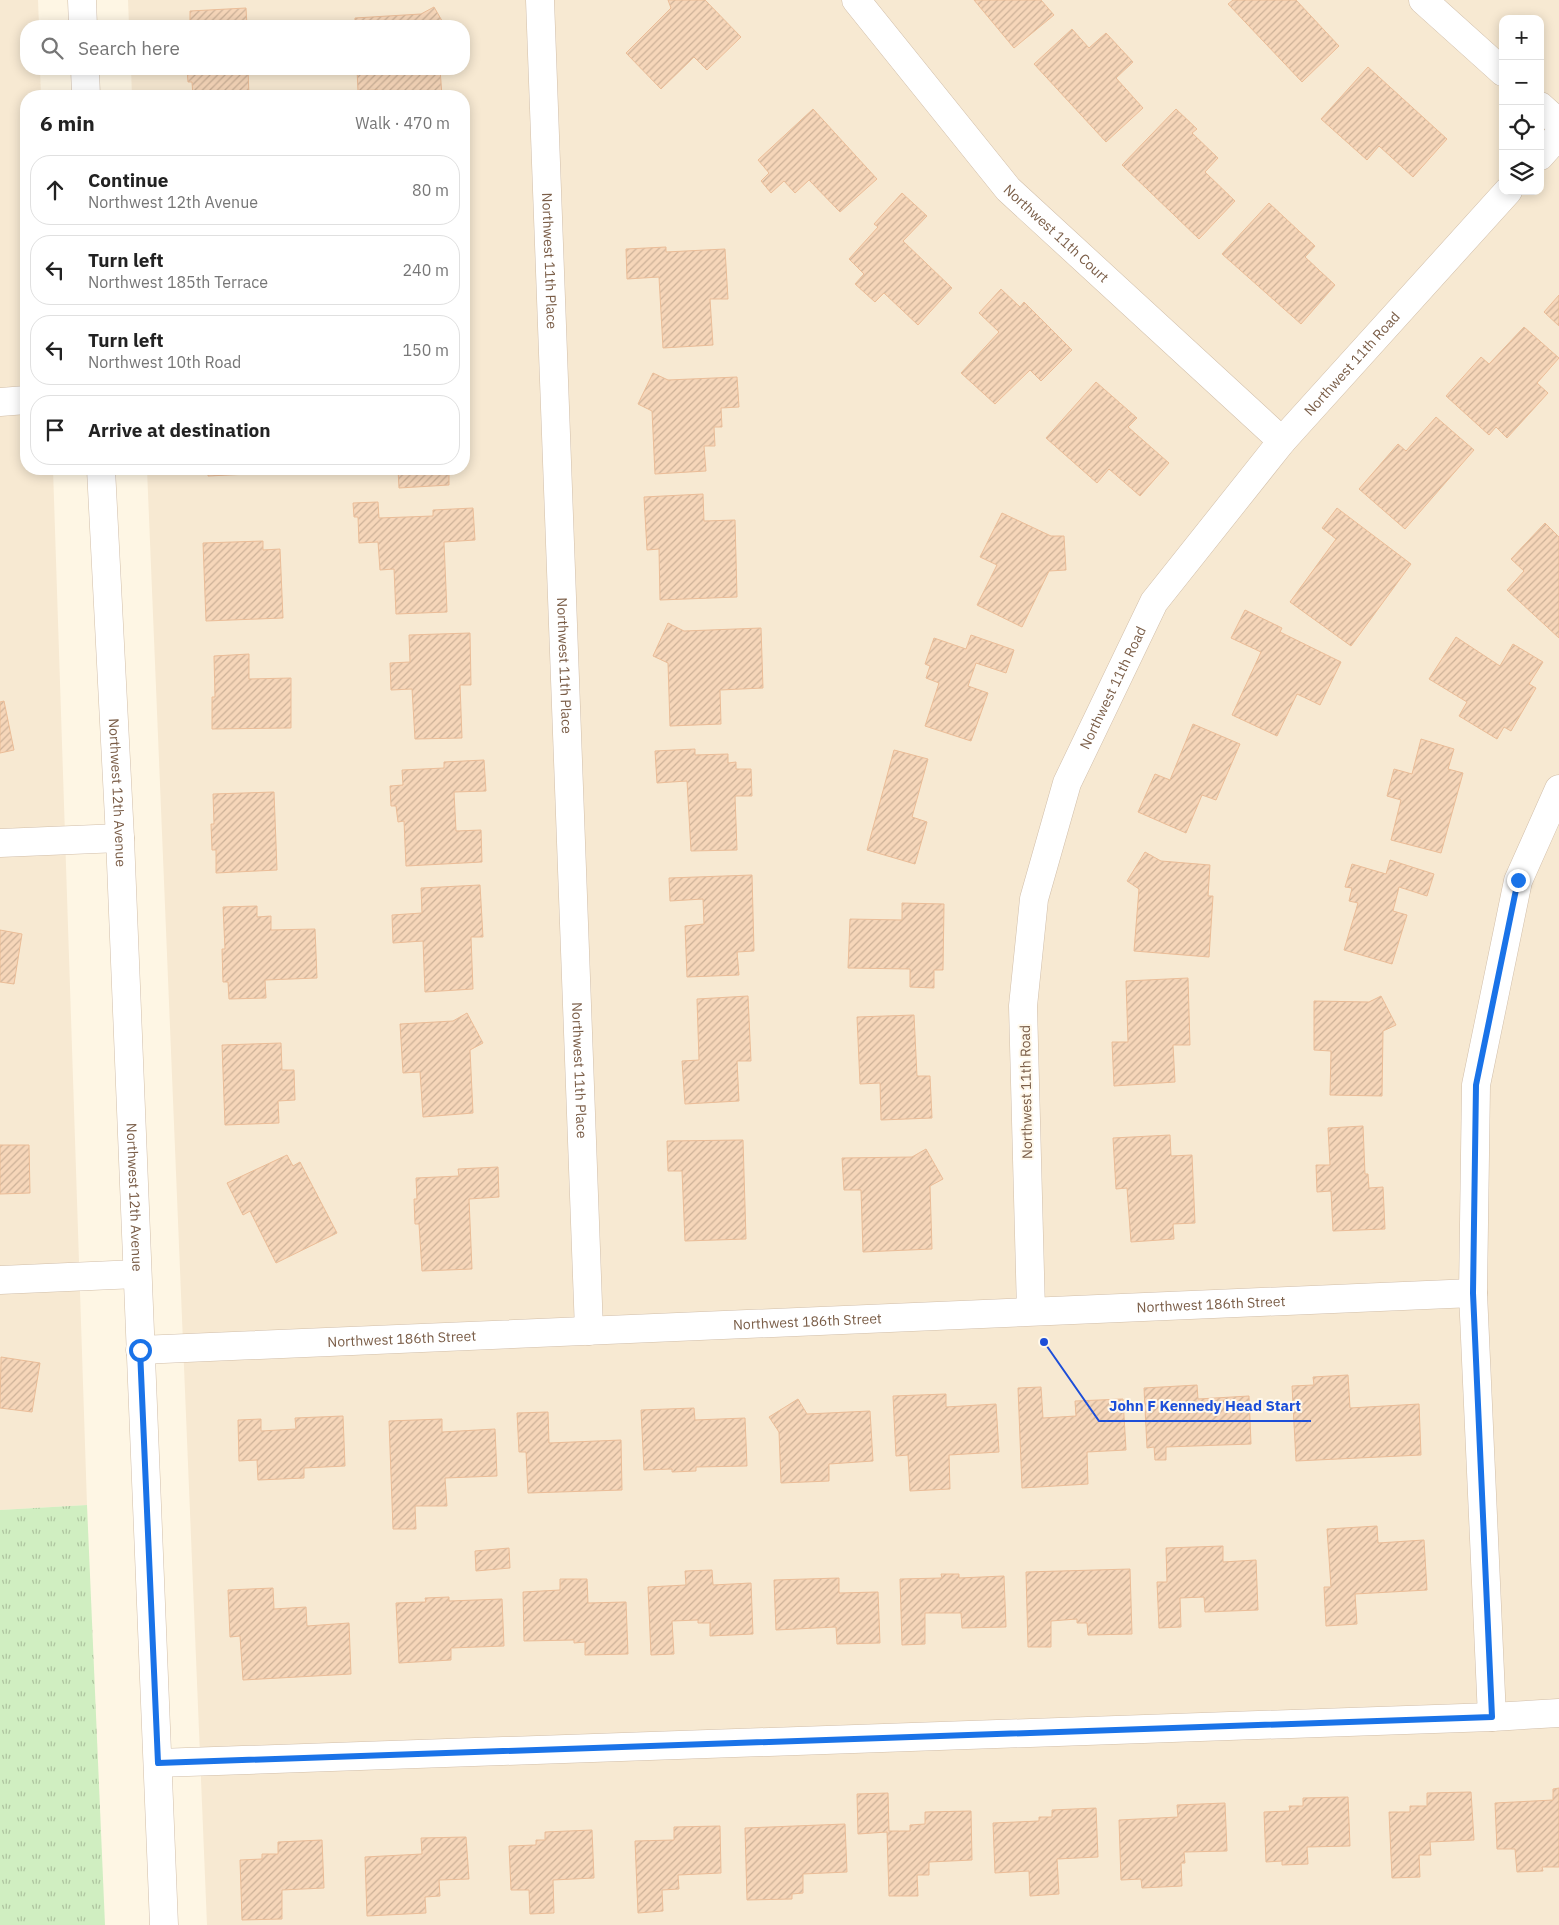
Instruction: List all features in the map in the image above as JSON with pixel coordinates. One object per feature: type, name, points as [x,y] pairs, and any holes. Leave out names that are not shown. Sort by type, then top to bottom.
[{"type":"street","points":[[82,0],[83,20]]},
{"type":"street","name":"Northwest 11th Place","points":[[540,0],[590,1331]]},
{"type":"street","name":"Northwest 11th Court","points":[[856,0],[1008,189],[1282,442]]},
{"type":"street","points":[[1423,0],[1499,68]]},
{"type":"street","points":[[85,75],[86,90]]},
{"type":"street","points":[[1544,110],[1559,123]]},
{"type":"street","points":[[1544,152],[1559,135]]},
{"type":"street","name":"Northwest 11th Road","points":[[1031,1310],[1023,1006],[1034,899],[1071,774],[1154,602],[1282,442],[1504,195]]},
{"type":"street","points":[[0,402],[20,400]]},
{"type":"street","name":"Northwest 12th Avenue","points":[[101,475],[120,838],[164,1925]]},
{"type":"street","points":[[1492,1717],[1473,1293],[1476,1085],[1518,880],[1559,789]]},
{"type":"street","points":[[0,843],[120,838]]},
{"type":"street","points":[[0,1280],[137,1274]]},
{"type":"street","name":"Northwest 186th Street","points":[[140,1350],[1031,1310],[1473,1293]]},
{"type":"street","points":[[158,1763],[1492,1717],[1559,1713]]},
{"type":"shaded area","points":[[0,0],[38,0],[39,20],[20,20],[20,75],[40,75],[41,90],[20,90],[20,475],[53,475],[87,1505],[0,1510]]},
{"type":"shaded area","points":[[128,0],[1559,0],[1559,1925],[207,1925],[147,475],[470,475],[470,90],[132,90],[131,75],[470,75],[470,20],[129,20]]},
{"type":"green space","points":[[87,1505],[105,1925],[0,1925],[0,1510]]},
{"type":"building","points":[[668,0],[705,0],[741,37],[707,70],[694,57],[661,89],[626,53],[671,8]]},
{"type":"building","points":[[974,0],[1041,0],[1054,15],[1014,48]]},
{"type":"building","points":[[1233,0],[1296,0],[1339,46],[1302,82],[1228,4]]},
{"type":"building","points":[[434,7],[442,20],[355,20],[355,18],[421,14]]},
{"type":"building","points":[[246,8],[247,20],[190,20],[190,11]]},
{"type":"building","points":[[1072,29],[1089,48],[1106,33],[1133,62],[1116,78],[1143,108],[1106,142],[1034,64]]},
{"type":"building","points":[[1368,67],[1447,139],[1413,177],[1379,146],[1367,160],[1321,119]]},
{"type":"building","points":[[187,75],[248,75],[249,90],[193,90],[192,82],[188,82]]},
{"type":"building","points":[[357,75],[440,75],[442,90],[358,90]]},
{"type":"building","points":[[813,109],[877,179],[840,212],[809,180],[795,193],[784,181],[771,193],[761,181],[769,173],[758,160]]},
{"type":"building","points":[[1176,109],[1197,129],[1192,133],[1218,158],[1205,172],[1235,201],[1199,239],[1122,165]]},
{"type":"building","points":[[902,193],[927,216],[903,241],[952,288],[918,325],[884,293],[875,302],[855,284],[864,274],[849,259],[878,227],[874,224]]},
{"type":"building","points":[[1269,203],[1315,246],[1305,257],[1335,285],[1301,324],[1222,254]]},
{"type":"building","points":[[666,247],[666,252],[725,249],[728,299],[710,299],[713,345],[663,348],[659,277],[627,279],[626,249]]},
{"type":"building","points":[[1001,289],[1020,307],[1024,302],[1072,350],[1041,381],[1030,370],[995,404],[961,373],[999,332],[979,313]]},
{"type":"building","points":[[1559,295],[1559,326],[1544,312]]},
{"type":"building","points":[[1524,327],[1559,358],[1537,383],[1548,393],[1507,438],[1496,427],[1489,435],[1446,396],[1481,357],[1489,364]]},
{"type":"building","points":[[653,373],[668,380],[737,377],[739,407],[721,408],[722,427],[714,427],[715,446],[704,446],[706,471],[655,474],[652,411],[638,404]]},
{"type":"building","points":[[1096,382],[1137,418],[1128,427],[1169,463],[1140,496],[1109,469],[1097,483],[1046,438]]},
{"type":"building","points":[[1436,417],[1474,450],[1405,529],[1359,489],[1398,444],[1406,451]]},
{"type":"building","points":[[398,475],[449,475],[449,485],[399,488]]},
{"type":"building","points":[[703,494],[704,521],[735,520],[737,597],[660,600],[659,549],[647,550],[644,497]]},
{"type":"building","points":[[378,502],[379,518],[433,516],[433,510],[473,508],[475,540],[444,542],[447,612],[396,614],[394,569],[380,570],[378,542],[359,543],[358,517],[354,517],[353,503]]},
{"type":"building","points":[[1337,508],[1411,564],[1351,646],[1290,602],[1336,539],[1322,528]]},
{"type":"building","points":[[1002,513],[1051,536],[1064,536],[1066,570],[1049,571],[1022,627],[977,605],[997,565],[980,557]]},
{"type":"building","points":[[1545,523],[1559,537],[1559,638],[1507,590],[1524,571],[1511,559]]},
{"type":"building","points":[[263,541],[263,550],[280,549],[283,618],[206,621],[203,543]]},
{"type":"building","points":[[1245,610],[1282,628],[1280,632],[1341,662],[1320,705],[1297,694],[1277,736],[1232,715],[1261,652],[1231,638]]},
{"type":"building","points":[[668,623],[684,631],[761,628],[763,688],[720,690],[721,724],[670,726],[668,663],[653,656]]},
{"type":"building","points":[[470,633],[471,685],[460,685],[462,738],[415,739],[412,689],[391,690],[390,663],[410,662],[409,635]]},
{"type":"building","points":[[971,635],[1014,650],[1006,673],[976,663],[968,686],[988,693],[971,741],[925,726],[939,683],[926,678],[930,666],[925,664],[934,638],[966,649]]},
{"type":"building","points":[[1456,637],[1500,666],[1513,644],[1543,662],[1529,684],[1536,688],[1511,731],[1504,727],[1497,739],[1459,716],[1467,702],[1429,679]]},
{"type":"building","points":[[249,654],[249,679],[291,678],[291,728],[212,729],[212,697],[215,697],[214,656]]},
{"type":"building","points":[[4,701],[14,750],[0,753],[0,702]]},
{"type":"building","points":[[1193,724],[1240,744],[1216,800],[1202,795],[1186,833],[1138,812],[1155,774],[1170,780]]},
{"type":"building","points":[[1421,739],[1454,749],[1448,769],[1463,773],[1441,853],[1391,840],[1401,800],[1387,796],[1394,769],[1412,774]]},
{"type":"building","points":[[695,749],[695,755],[728,754],[728,763],[736,762],[736,769],[751,769],[752,796],[735,796],[737,850],[691,851],[687,781],[657,783],[655,751]]},
{"type":"building","points":[[894,750],[928,759],[912,817],[927,822],[915,864],[867,850]]},
{"type":"building","points":[[484,760],[486,791],[454,792],[456,831],[481,830],[482,862],[406,866],[404,821],[398,822],[396,806],[391,806],[390,786],[403,785],[402,770],[444,768],[444,762]]},
{"type":"building","points":[[274,792],[277,870],[216,873],[216,850],[212,850],[211,824],[214,824],[213,794]]},
{"type":"building","points":[[1145,852],[1161,861],[1210,865],[1208,896],[1213,896],[1209,957],[1134,951],[1139,889],[1127,881]]},
{"type":"building","points":[[1390,860],[1434,874],[1427,896],[1399,887],[1393,911],[1407,915],[1392,964],[1344,950],[1358,903],[1349,901],[1352,888],[1345,887],[1352,864],[1386,874]]},
{"type":"building","points":[[752,875],[754,951],[737,952],[739,975],[687,977],[685,926],[704,924],[703,899],[670,901],[669,878]]},
{"type":"building","points":[[480,885],[483,937],[471,937],[473,989],[425,992],[423,941],[393,943],[392,915],[422,913],[421,888]]},
{"type":"building","points":[[902,903],[944,904],[943,970],[934,970],[934,988],[910,987],[910,969],[848,968],[850,919],[902,920]]},
{"type":"building","points":[[257,906],[257,917],[271,916],[271,930],[315,929],[317,978],[265,980],[266,998],[229,999],[228,982],[223,982],[222,949],[225,949],[223,907]]},
{"type":"building","points":[[0,930],[22,934],[14,984],[0,982]]},
{"type":"building","points":[[1188,978],[1190,1045],[1173,1045],[1175,1082],[1114,1086],[1112,1042],[1128,1042],[1126,981]]},
{"type":"building","points":[[748,996],[751,1061],[737,1061],[739,1101],[685,1104],[682,1061],[699,1060],[697,999]]},
{"type":"building","points":[[1381,996],[1396,1025],[1383,1031],[1382,1096],[1330,1095],[1331,1051],[1314,1050],[1314,1001],[1369,1002]]},
{"type":"building","points":[[467,1013],[483,1043],[470,1050],[473,1113],[423,1117],[420,1072],[403,1073],[400,1024],[453,1021]]},
{"type":"building","points":[[914,1015],[917,1076],[930,1076],[932,1118],[881,1120],[880,1083],[860,1084],[857,1017]]},
{"type":"building","points":[[281,1043],[282,1070],[294,1070],[295,1100],[278,1101],[279,1123],[225,1125],[222,1045]]},
{"type":"building","points":[[1363,1126],[1365,1174],[1368,1174],[1369,1188],[1383,1187],[1385,1229],[1333,1231],[1331,1191],[1317,1192],[1316,1165],[1330,1165],[1328,1128]]},
{"type":"building","points":[[1170,1135],[1171,1156],[1192,1155],[1195,1223],[1173,1224],[1174,1239],[1131,1242],[1127,1188],[1116,1189],[1113,1138]]},
{"type":"building","points":[[743,1140],[746,1239],[685,1241],[682,1171],[668,1171],[667,1141]]},
{"type":"building","points":[[0,1145],[29,1145],[30,1193],[0,1194]]},
{"type":"building","points":[[926,1149],[943,1179],[930,1186],[932,1249],[863,1252],[861,1190],[844,1190],[842,1158],[912,1157]]},
{"type":"building","points":[[287,1155],[293,1166],[300,1162],[337,1233],[276,1263],[250,1211],[243,1215],[227,1183]]},
{"type":"building","points":[[498,1167],[499,1197],[469,1199],[472,1269],[422,1271],[419,1224],[415,1224],[414,1199],[417,1199],[416,1178],[459,1176],[458,1169]]},
{"type":"building","points":[[1,1357],[40,1363],[32,1412],[0,1408]]},
{"type":"building","points":[[1348,1375],[1350,1408],[1419,1404],[1421,1455],[1296,1461],[1292,1386],[1314,1385],[1313,1377]]},
{"type":"building","points":[[1197,1385],[1198,1399],[1249,1396],[1251,1444],[1166,1447],[1166,1460],[1155,1460],[1154,1447],[1147,1448],[1144,1388]]},
{"type":"building","points":[[1041,1387],[1043,1418],[1076,1416],[1075,1401],[1123,1399],[1126,1450],[1087,1452],[1088,1484],[1022,1488],[1018,1388]]},
{"type":"building","points":[[946,1394],[946,1407],[996,1404],[999,1452],[949,1455],[950,1489],[910,1491],[908,1455],[896,1456],[893,1396]]},
{"type":"building","points":[[798,1399],[807,1414],[870,1411],[873,1461],[829,1464],[829,1481],[781,1483],[779,1432],[769,1417]]},
{"type":"building","points":[[694,1408],[695,1420],[745,1418],[747,1466],[696,1467],[696,1471],[672,1472],[672,1469],[644,1470],[641,1410]]},
{"type":"building","points":[[548,1412],[549,1443],[621,1440],[622,1490],[528,1493],[526,1452],[519,1452],[517,1413]]},
{"type":"building","points":[[343,1416],[345,1466],[304,1468],[304,1478],[258,1480],[257,1460],[239,1461],[238,1420],[261,1419],[261,1431],[296,1429],[295,1418]]},
{"type":"building","points":[[442,1419],[442,1432],[495,1429],[497,1476],[445,1478],[447,1506],[415,1506],[416,1529],[393,1529],[389,1421]]},
{"type":"building","points":[[1377,1526],[1378,1543],[1424,1540],[1427,1590],[1355,1594],[1357,1624],[1326,1626],[1324,1587],[1331,1587],[1327,1529]]},
{"type":"building","points":[[1223,1546],[1223,1562],[1256,1560],[1258,1610],[1205,1612],[1204,1597],[1180,1598],[1181,1627],[1159,1628],[1157,1582],[1167,1582],[1166,1548]]},
{"type":"building","points":[[509,1548],[510,1568],[476,1571],[475,1551]]},
{"type":"building","points":[[1130,1569],[1132,1634],[1088,1635],[1087,1623],[1077,1623],[1077,1619],[1051,1621],[1051,1647],[1028,1647],[1026,1572]]},
{"type":"building","points":[[712,1570],[713,1585],[751,1583],[753,1634],[710,1636],[710,1623],[698,1623],[698,1620],[672,1621],[674,1654],[651,1655],[648,1587],[686,1585],[685,1571]]},
{"type":"building","points":[[941,1574],[959,1574],[959,1578],[1004,1576],[1006,1627],[962,1628],[961,1613],[925,1613],[925,1644],[902,1645],[900,1579],[942,1578]]},
{"type":"building","points":[[839,1578],[839,1593],[878,1592],[880,1643],[837,1644],[836,1627],[776,1630],[774,1580]]},
{"type":"building","points":[[560,1579],[587,1579],[588,1603],[626,1602],[628,1654],[585,1655],[585,1642],[574,1643],[574,1640],[524,1641],[523,1592],[560,1590]]},
{"type":"building","points":[[273,1588],[274,1609],[306,1607],[307,1626],[349,1623],[351,1674],[243,1680],[240,1636],[230,1637],[228,1590]]},
{"type":"building","points":[[449,1597],[449,1601],[502,1599],[504,1646],[451,1648],[451,1660],[399,1663],[396,1603],[426,1602],[425,1598]]},
{"type":"building","points":[[1559,1788],[1559,1867],[1542,1867],[1543,1871],[1517,1872],[1515,1849],[1497,1849],[1495,1803],[1553,1800],[1553,1789]]},
{"type":"building","points":[[1471,1792],[1474,1840],[1430,1842],[1431,1855],[1419,1855],[1420,1877],[1392,1878],[1389,1812],[1410,1812],[1410,1806],[1427,1806],[1427,1793]]},
{"type":"building","points":[[888,1793],[889,1831],[910,1831],[910,1825],[925,1824],[925,1812],[971,1811],[972,1860],[929,1862],[929,1875],[917,1875],[918,1896],[889,1896],[887,1832],[858,1834],[857,1794]]},
{"type":"building","points":[[1348,1797],[1350,1846],[1307,1847],[1308,1864],[1282,1865],[1282,1861],[1266,1862],[1264,1812],[1290,1811],[1289,1806],[1303,1806],[1303,1798]]},
{"type":"building","points":[[1225,1803],[1227,1851],[1184,1852],[1185,1863],[1181,1863],[1182,1886],[1142,1888],[1141,1879],[1121,1880],[1119,1820],[1178,1817],[1177,1805]]},
{"type":"building","points":[[1096,1808],[1098,1857],[1057,1859],[1059,1894],[1030,1896],[1029,1871],[995,1873],[993,1823],[1039,1821],[1039,1817],[1052,1817],[1052,1810]]},
{"type":"building","points":[[845,1824],[847,1872],[803,1874],[803,1893],[792,1894],[792,1899],[747,1900],[745,1828]]},
{"type":"building","points":[[720,1826],[721,1873],[678,1875],[679,1889],[662,1890],[663,1911],[638,1913],[635,1841],[674,1840],[674,1827]]},
{"type":"building","points":[[592,1830],[594,1878],[553,1880],[554,1913],[530,1914],[529,1890],[511,1890],[509,1846],[536,1845],[536,1840],[545,1840],[545,1832]]},
{"type":"building","points":[[466,1837],[469,1879],[439,1880],[440,1896],[425,1897],[426,1913],[367,1916],[365,1857],[422,1854],[421,1838]]},
{"type":"building","points":[[322,1840],[324,1888],[282,1890],[282,1919],[242,1920],[240,1860],[262,1859],[262,1854],[278,1854],[278,1842]]},
{"type":"place","name":"John F Kennedy Head Start","points":[[1044,1342]]},
{"type":"route","points":[[140,1350],[158,1763],[1492,1717],[1473,1293],[1476,1085],[1518,880]]}]
